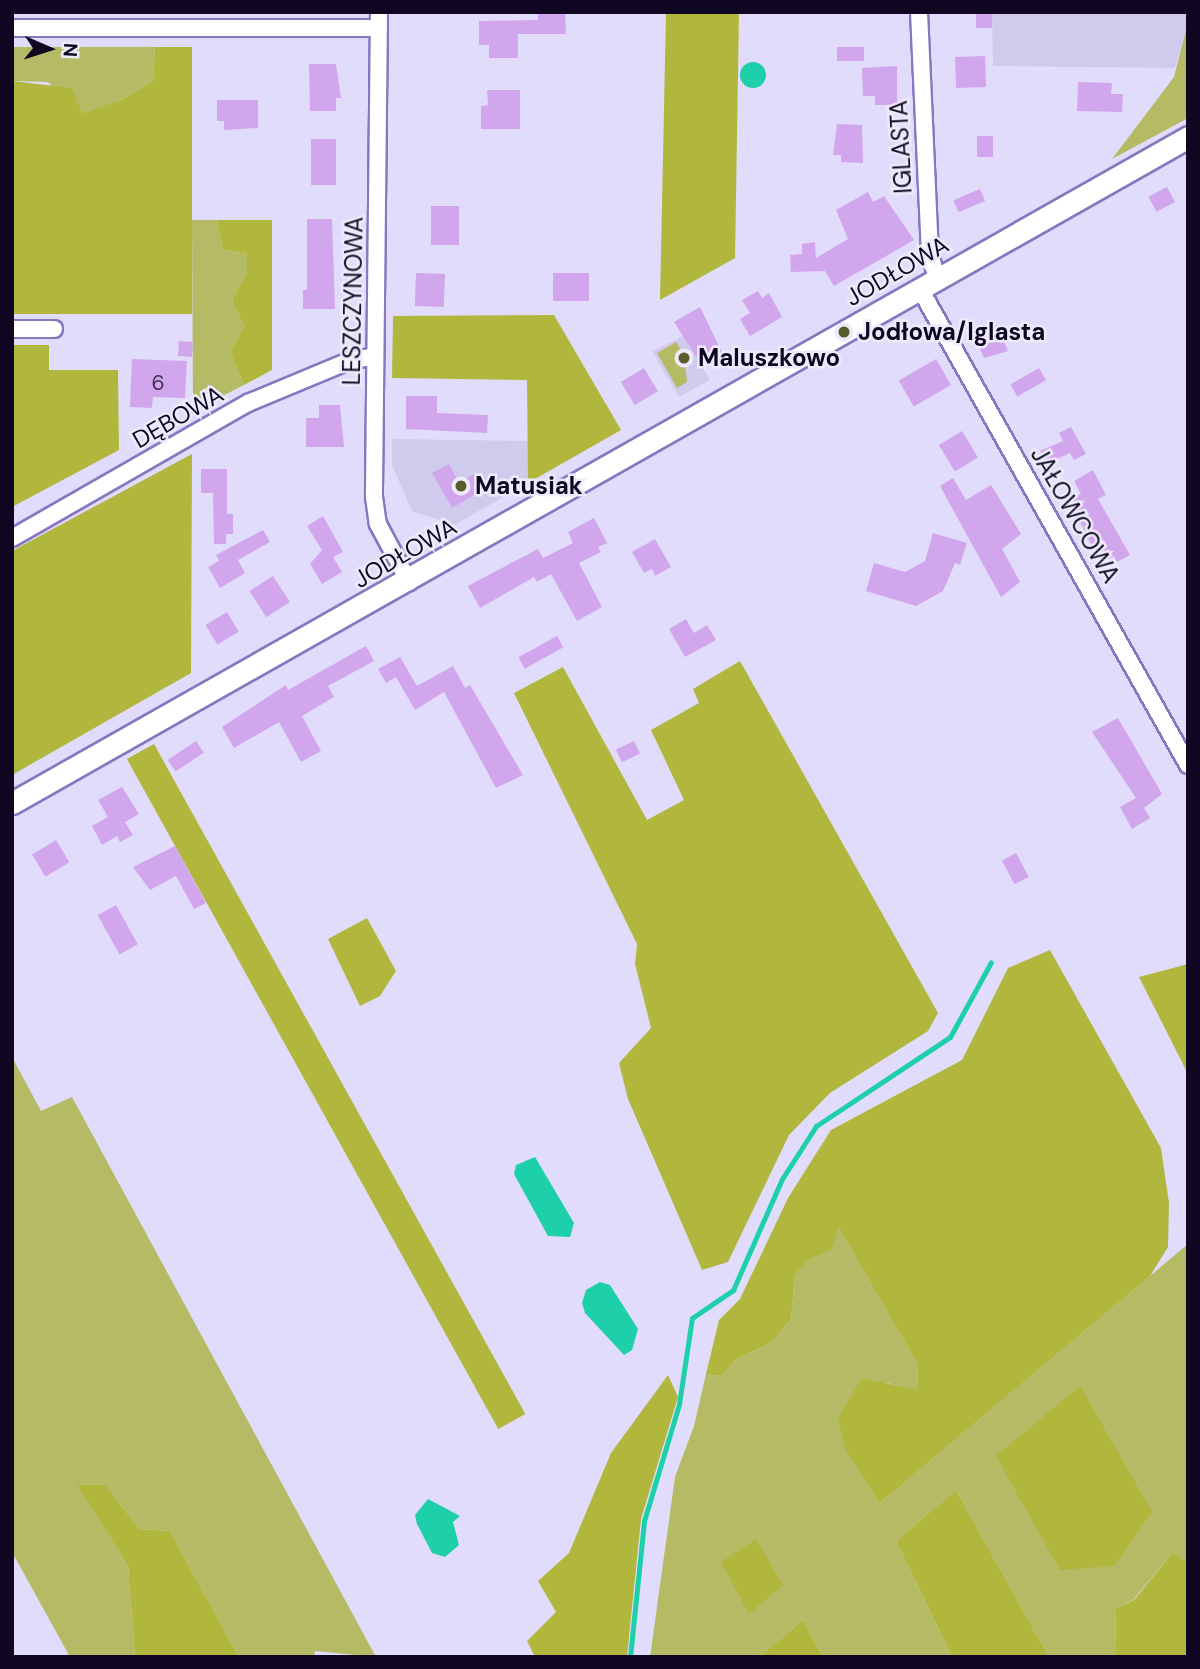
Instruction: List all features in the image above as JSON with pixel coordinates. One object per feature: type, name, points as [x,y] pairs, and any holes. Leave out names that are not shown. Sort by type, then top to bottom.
[{"type":"street","name":"IGLASTA","points":[[919,12],[930,255],[928,284]]},
{"type":"street","points":[[12,28],[379,20]]},
{"type":"street","name":"LESZCZYNOWA","points":[[379,20],[374,496],[378,524],[408,582]]},
{"type":"street","name":"JODŁOWA","points":[[12,803],[408,582],[1188,137]]},
{"type":"street","name":"JAŁOWCOWA","points":[[928,284],[1188,765]]},
{"type":"street","points":[[12,329],[54,329]]},
{"type":"street","name":"DĘBOWA","points":[[12,538],[248,403],[349,361],[375,356]]},
{"type":"shaded area","points":[[666,12],[739,12],[735,258],[660,300]]},
{"type":"shaded area","points":[[992,12],[1188,12],[1188,21],[1175,68],[993,66]]},
{"type":"shaded area","points":[[1188,21],[1188,118],[1112,159],[1174,77]]},
{"type":"shaded area","points":[[12,47],[155,47],[153,81],[123,99],[82,115],[48,82],[12,81]]},
{"type":"shaded area","points":[[155,47],[192,47],[192,314],[12,314],[12,81],[72,88],[82,114],[123,99],[153,81]]},
{"type":"shaded area","points":[[753,62],[762,66],[766,75],[762,84],[753,88],[744,84],[740,75],[744,66]]},
{"type":"shaded area","points":[[192,220],[216,220],[223,250],[247,254],[247,272],[232,300],[244,326],[230,352],[244,385],[193,411]]},
{"type":"shaded area","points":[[216,220],[272,220],[272,370],[244,385],[230,352],[244,326],[232,300],[247,272],[247,254],[223,250]]},
{"type":"shaded area","points":[[554,315],[621,430],[528,483],[527,380],[392,378],[393,316]]},
{"type":"shaded area","name":"Maluszkowo","points":[[707,325],[722,352],[701,364],[710,380],[679,397],[652,351]]},
{"type":"shaded area","points":[[676,342],[684,355],[687,382],[677,388],[657,353]]},
{"type":"shaded area","points":[[12,345],[49,345],[49,370],[118,370],[119,450],[12,507]]},
{"type":"shaded area","points":[[392,439],[528,441],[528,483],[454,525],[412,511],[392,465]]},
{"type":"shaded area","points":[[192,454],[191,673],[12,775],[12,551]]},
{"type":"shaded area","points":[[740,661],[938,1013],[928,1031],[830,1093],[789,1135],[728,1262],[702,1270],[628,1099],[619,1063],[651,1028],[635,964],[637,944],[514,693],[563,667],[647,820],[684,800],[651,730],[699,703],[693,689]]},
{"type":"shaded area","points":[[154,744],[525,1414],[498,1429],[127,759]]},
{"type":"shaded area","points":[[367,918],[396,971],[380,996],[360,1006],[328,939]]},
{"type":"shaded area","points":[[1050,950],[1161,1148],[1169,1203],[1168,1247],[1150,1276],[880,1503],[845,1448],[838,1418],[862,1378],[917,1390],[918,1365],[839,1227],[831,1250],[808,1259],[795,1275],[791,1319],[772,1342],[737,1359],[721,1376],[706,1374],[719,1320],[740,1299],[788,1198],[831,1130],[962,1060],[1008,968]]},
{"type":"shaded area","points":[[1188,964],[1188,1074],[1139,977]]},
{"type":"shaded area","points":[[12,1057],[41,1111],[72,1097],[376,1657],[315,1651],[314,1657],[239,1657],[170,1531],[139,1529],[106,1485],[78,1484],[128,1566],[135,1657],[70,1657],[12,1552]]},
{"type":"shaded area","points":[[535,1157],[574,1223],[570,1237],[548,1236],[514,1174],[516,1165]]},
{"type":"shaded area","points":[[839,1226],[918,1365],[917,1391],[887,1383],[880,1503],[1188,1244],[1188,1562],[1173,1552],[1133,1600],[1116,1608],[1115,1657],[1049,1657],[956,1490],[896,1541],[952,1657],[823,1657],[803,1620],[759,1657],[650,1657],[675,1477],[694,1426],[706,1374],[721,1376],[737,1359],[772,1342],[791,1319],[795,1275],[807,1259],[831,1249]]},
{"type":"shaded area","points":[[600,1282],[610,1285],[638,1329],[632,1350],[624,1355],[585,1313],[582,1303],[586,1290]]},
{"type":"shaded area","points":[[668,1375],[678,1397],[641,1519],[627,1657],[535,1657],[527,1641],[556,1612],[538,1581],[569,1553],[611,1453]]},
{"type":"shaded area","points":[[1080,1386],[1152,1512],[1114,1566],[1060,1570],[996,1456]]},
{"type":"shaded area","points":[[77,1484],[106,1485],[139,1529],[170,1531],[239,1657],[135,1657],[128,1566]]},
{"type":"shaded area","points":[[956,1490],[1049,1657],[952,1657],[896,1541]]},
{"type":"shaded area","points":[[428,1499],[460,1516],[453,1522],[459,1545],[445,1557],[432,1553],[417,1524],[415,1515]]},
{"type":"shaded area","points":[[756,1539],[783,1585],[749,1614],[721,1562]]},
{"type":"shaded area","points":[[1173,1552],[1188,1562],[1188,1657],[1115,1657],[1116,1608],[1134,1600]]},
{"type":"shaded area","points":[[803,1620],[823,1657],[759,1657]]},
{"type":"building","points":[[538,12],[565,12],[566,34],[518,34],[518,58],[489,58],[489,45],[479,45],[479,21],[538,20]]},
{"type":"building","points":[[976,12],[992,12],[992,28],[976,28]]},
{"type":"building","points":[[837,47],[864,47],[864,61],[837,61]]},
{"type":"building","points":[[985,56],[986,87],[956,88],[955,57]]},
{"type":"building","points":[[309,64],[336,64],[341,98],[336,98],[336,111],[310,111]]},
{"type":"building","points":[[897,66],[897,105],[875,105],[875,96],[863,96],[862,68]]},
{"type":"building","points":[[1078,82],[1112,83],[1111,94],[1123,94],[1122,112],[1077,111]]},
{"type":"building","points":[[487,90],[520,90],[520,129],[481,129],[481,106],[488,105]]},
{"type":"building","points":[[217,100],[258,100],[258,128],[224,130],[224,121],[217,121]]},
{"type":"building","points":[[837,124],[862,125],[863,163],[841,162],[841,155],[833,155]]},
{"type":"building","points":[[977,136],[993,136],[993,157],[977,157]]},
{"type":"building","points":[[311,139],[336,139],[336,185],[311,185]]},
{"type":"building","points":[[1167,187],[1175,202],[1156,212],[1148,197]]},
{"type":"building","points":[[980,189],[985,201],[958,212],[953,200]]},
{"type":"building","points":[[868,192],[873,202],[884,196],[914,240],[834,286],[825,271],[791,272],[790,255],[802,254],[802,244],[815,242],[816,258],[848,239],[836,210]]},
{"type":"building","points":[[431,206],[459,206],[459,245],[431,245]]},
{"type":"building","points":[[307,219],[332,219],[335,309],[303,309],[303,290],[307,290]]},
{"type":"building","points":[[416,273],[445,274],[444,307],[415,306]]},
{"type":"building","points":[[553,273],[589,273],[589,301],[553,301]]},
{"type":"building","points":[[758,291],[762,298],[769,293],[782,317],[750,336],[740,319],[750,313],[742,300]]},
{"type":"building","points":[[700,307],[722,352],[701,364],[674,322]]},
{"type":"building","points":[[997,325],[1008,351],[984,358],[974,336]]},
{"type":"building","points":[[179,341],[193,342],[192,357],[178,356]]},
{"type":"building","points":[[132,359],[187,361],[185,398],[153,397],[152,408],[130,407]]},
{"type":"building","points":[[936,359],[951,385],[914,406],[899,381]]},
{"type":"building","points":[[644,368],[658,391],[635,405],[621,382]]},
{"type":"building","points":[[1039,368],[1046,380],[1017,397],[1010,385]]},
{"type":"building","points":[[406,396],[437,396],[437,413],[488,415],[487,433],[406,429]]},
{"type":"building","points":[[319,405],[340,405],[344,447],[306,447],[306,418],[319,418]]},
{"type":"building","points":[[1071,427],[1086,454],[1074,460],[1070,453],[1046,464],[1040,451],[1063,441],[1059,433]]},
{"type":"building","points":[[962,431],[978,458],[955,471],[939,445]]},
{"type":"building","name":"Matusiak","points":[[449,464],[459,482],[476,473],[485,489],[452,508],[432,473]]},
{"type":"building","points":[[201,469],[227,469],[227,514],[233,514],[233,534],[226,534],[226,544],[214,544],[213,493],[201,493]]},
{"type":"building","points":[[1093,470],[1106,495],[1098,499],[1130,555],[1117,562],[1114,556],[1104,561],[1095,552],[1069,500],[1081,494],[1074,481]]},
{"type":"building","points":[[953,478],[966,500],[991,485],[1021,534],[1002,549],[1020,582],[1001,597],[940,486]]},
{"type":"building","points":[[323,516],[343,552],[333,557],[342,572],[322,584],[310,564],[322,550],[307,526]]},
{"type":"building","points":[[594,518],[607,543],[598,547],[601,552],[579,563],[602,607],[577,621],[551,574],[537,582],[534,577],[480,608],[468,586],[538,549],[543,558],[573,543],[568,532]]},
{"type":"building","points":[[263,530],[270,542],[238,560],[245,573],[220,588],[208,567],[219,561],[216,555]]},
{"type":"building","points":[[933,533],[967,543],[960,565],[955,563],[943,591],[916,606],[866,591],[874,563],[905,572],[925,561]]},
{"type":"building","points":[[655,539],[671,567],[655,576],[652,569],[644,573],[632,552]]},
{"type":"building","points":[[273,576],[290,602],[266,617],[250,591]]},
{"type":"building","points":[[227,612],[239,632],[217,645],[206,625]]},
{"type":"building","points":[[686,619],[694,633],[707,625],[716,640],[685,657],[669,629]]},
{"type":"building","points":[[557,636],[563,647],[525,669],[519,657]]},
{"type":"building","points":[[366,646],[374,661],[328,686],[334,697],[302,716],[321,751],[301,762],[279,722],[234,748],[222,727],[286,685],[288,690]]},
{"type":"building","points":[[400,657],[417,686],[453,666],[465,688],[470,685],[523,775],[496,788],[444,692],[415,710],[396,677],[386,683],[378,669]]},
{"type":"building","points":[[1118,718],[1162,794],[1144,808],[1150,818],[1132,829],[1120,807],[1136,798],[1092,732]]},
{"type":"building","points":[[196,741],[204,753],[176,772],[168,760]]},
{"type":"building","points":[[634,741],[640,754],[622,762],[616,749]]},
{"type":"building","points":[[122,787],[139,814],[125,822],[133,835],[120,842],[117,836],[102,845],[92,826],[108,817],[98,800]]},
{"type":"building","points":[[56,840],[69,862],[45,877],[32,854]]},
{"type":"building","points":[[175,846],[206,903],[194,909],[176,876],[150,890],[133,867]]},
{"type":"building","points":[[1016,853],[1029,877],[1015,884],[1002,861]]},
{"type":"building","points":[[116,905],[138,944],[119,955],[98,915]]},
{"type":"waterway","points":[[630,1657],[644,1521],[679,1404],[692,1318],[733,1290],[782,1179],[816,1126],[950,1037],[991,962]]},
{"type":"place","name":"Jodłowa/Iglasta","points":[[844,332]]},
{"type":"place","name":"Maluszkowo","points":[[684,358]]},
{"type":"place","name":"Matusiak","points":[[461,486]]}]
